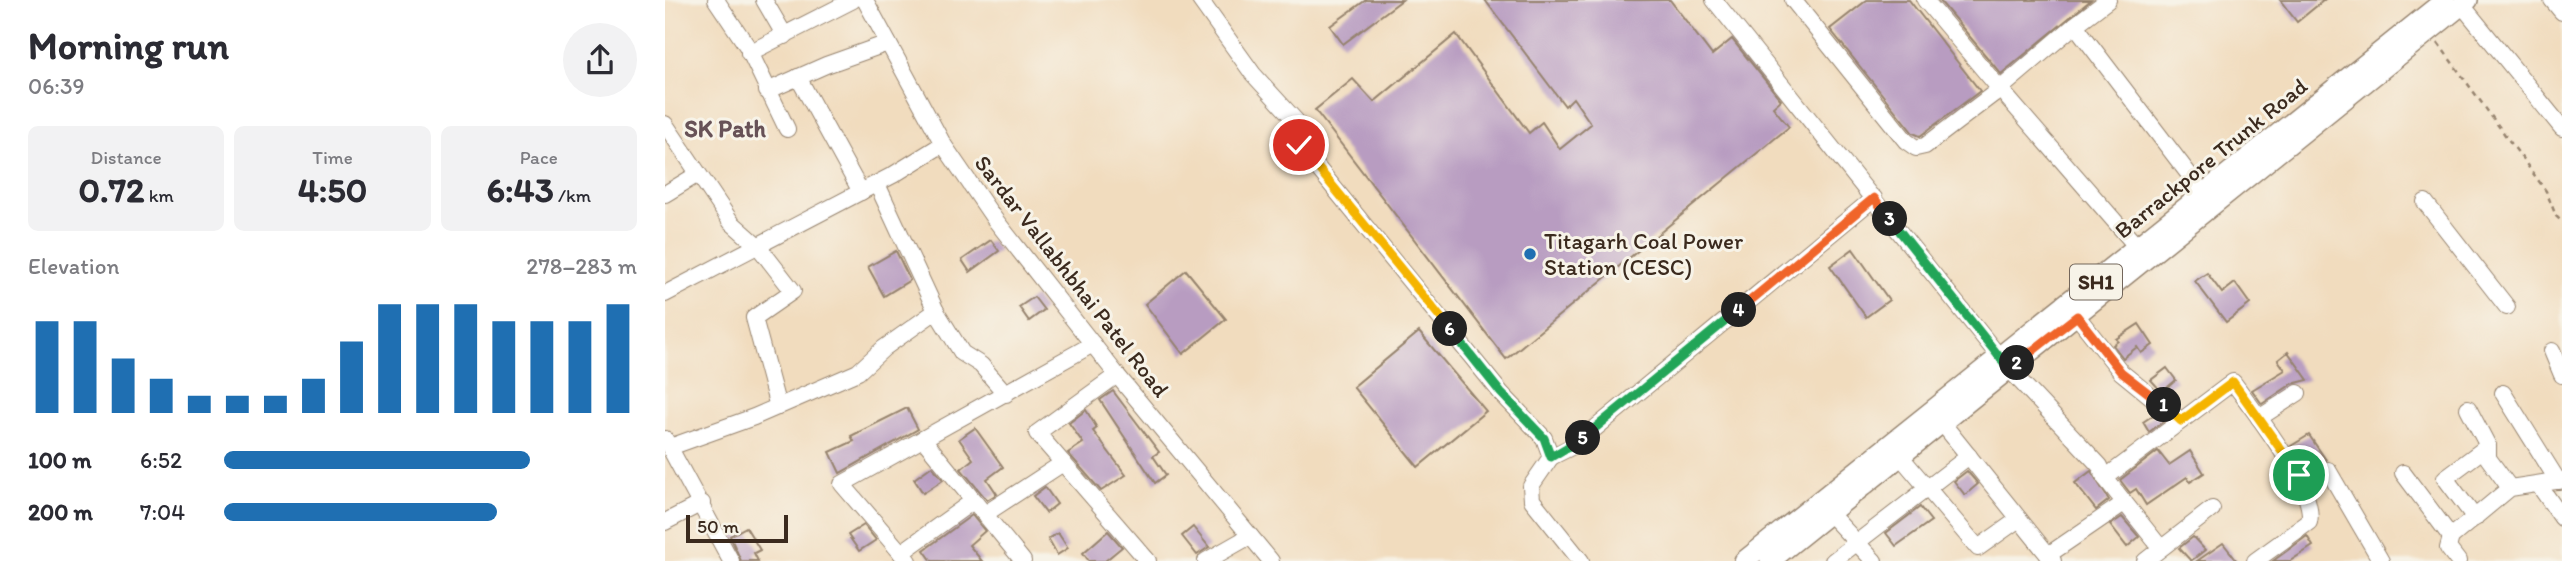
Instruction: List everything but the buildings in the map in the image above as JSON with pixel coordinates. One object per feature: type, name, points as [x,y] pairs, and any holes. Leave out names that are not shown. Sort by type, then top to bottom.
[{"type":"main road","name":"Barrackpore Trunk Road","points":[[1770,561],[1943,424],[2005,363],[2077,316],[2430,33],[2458,2]]},
{"type":"main road","name":"Barrackpore Trunk Road","points":[[1744,561],[2005,363],[2204,194],[2458,2]]},
{"type":"street","points":[[716,0],[749,53],[787,129]]},
{"type":"street","points":[[764,0],[785,36]]},
{"type":"street","points":[[749,53],[853,0]]},
{"type":"street","name":"Sardar Vallabhbhai Patel Road","points":[[866,0],[943,144],[993,217],[1117,375],[1271,561]]},
{"type":"street","points":[[1200,0],[1253,74],[1296,121],[1299,145],[1501,393],[1544,438],[1551,457]]},
{"type":"street","points":[[1714,0],[2005,363],[2100,466],[2105,478],[2160,547]]},
{"type":"street","points":[[1793,0],[1906,141],[1916,148],[1925,146],[2000,89],[2108,0]]},
{"type":"street","points":[[1925,0],[2138,248]]},
{"type":"street","points":[[2552,0],[2562,12]]},
{"type":"street","points":[[2458,2],[2562,128]]},
{"type":"street","points":[[2075,25],[2204,194]]},
{"type":"street","points":[[767,91],[888,43]]},
{"type":"street","points":[[798,77],[861,192]]},
{"type":"street","points":[[665,124],[731,222],[758,246],[793,291],[754,318],[778,407]]},
{"type":"street","points":[[665,294],[877,184],[943,144]]},
{"type":"street","points":[[665,194],[698,174]]},
{"type":"street","points":[[877,184],[936,311],[962,353],[981,365],[1006,394]]},
{"type":"street","points":[[1581,561],[1532,500],[1531,486],[1551,457],[1575,445],[1874,198]]},
{"type":"street","points":[[2425,202],[2507,307]]},
{"type":"street","points":[[728,560],[702,503],[666,441],[778,407],[858,372],[884,348],[936,311]]},
{"type":"street","points":[[2077,316],[2121,372],[2181,421]]},
{"type":"street","points":[[974,501],[904,557],[842,484],[1093,344]]},
{"type":"street","points":[[2552,351],[2562,375]]},
{"type":"street","points":[[1117,375],[1037,433],[1148,561]]},
{"type":"street","points":[[2105,478],[2233,382],[2299,475],[2301,489],[2312,514],[2309,522],[2255,561]]},
{"type":"street","points":[[2259,418],[2298,393]]},
{"type":"street","points":[[2458,561],[2448,548],[2451,537],[2509,488],[2560,480],[2503,393]]},
{"type":"street","points":[[2469,408],[2488,446],[2488,458],[2509,488]]},
{"type":"street","points":[[1943,424],[2050,558],[2124,503]]},
{"type":"street","points":[[923,439],[1023,561]]},
{"type":"street","points":[[2475,518],[2445,478],[2488,446]]},
{"type":"street","points":[[1833,561],[1969,456]]},
{"type":"street","points":[[1901,457],[1979,548],[2019,519]]},
{"type":"street","points":[[985,514],[1063,463]]},
{"type":"street","points":[[2301,489],[2328,470],[2373,558]]},
{"type":"street","points":[[2403,473],[2451,537]]},
{"type":"street","points":[[2538,484],[2562,518]]},
{"type":"street","points":[[665,522],[702,503]]},
{"type":"street","points":[[2145,561],[2212,509]]},
{"type":"street","points":[[1830,514],[1874,561]]},
{"type":"street","points":[[1206,561],[1250,536]]},
{"type":"path","points":[[2430,33],[2546,191],[2556,216],[2562,222]]},
{"type":"place","name":"Titagarh Coal Power Station (CESC)","points":[[1530,254]]},
{"type":"district","name":"SK Path","points":[[725,129]]},
{"type":"route","points":[[1299,145],[1501,393],[1544,438],[1551,457],[1575,445],[1874,198],[2009,369],[2077,316],[2121,372],[2155,397],[2181,421],[2233,382],[2299,475]]}]
